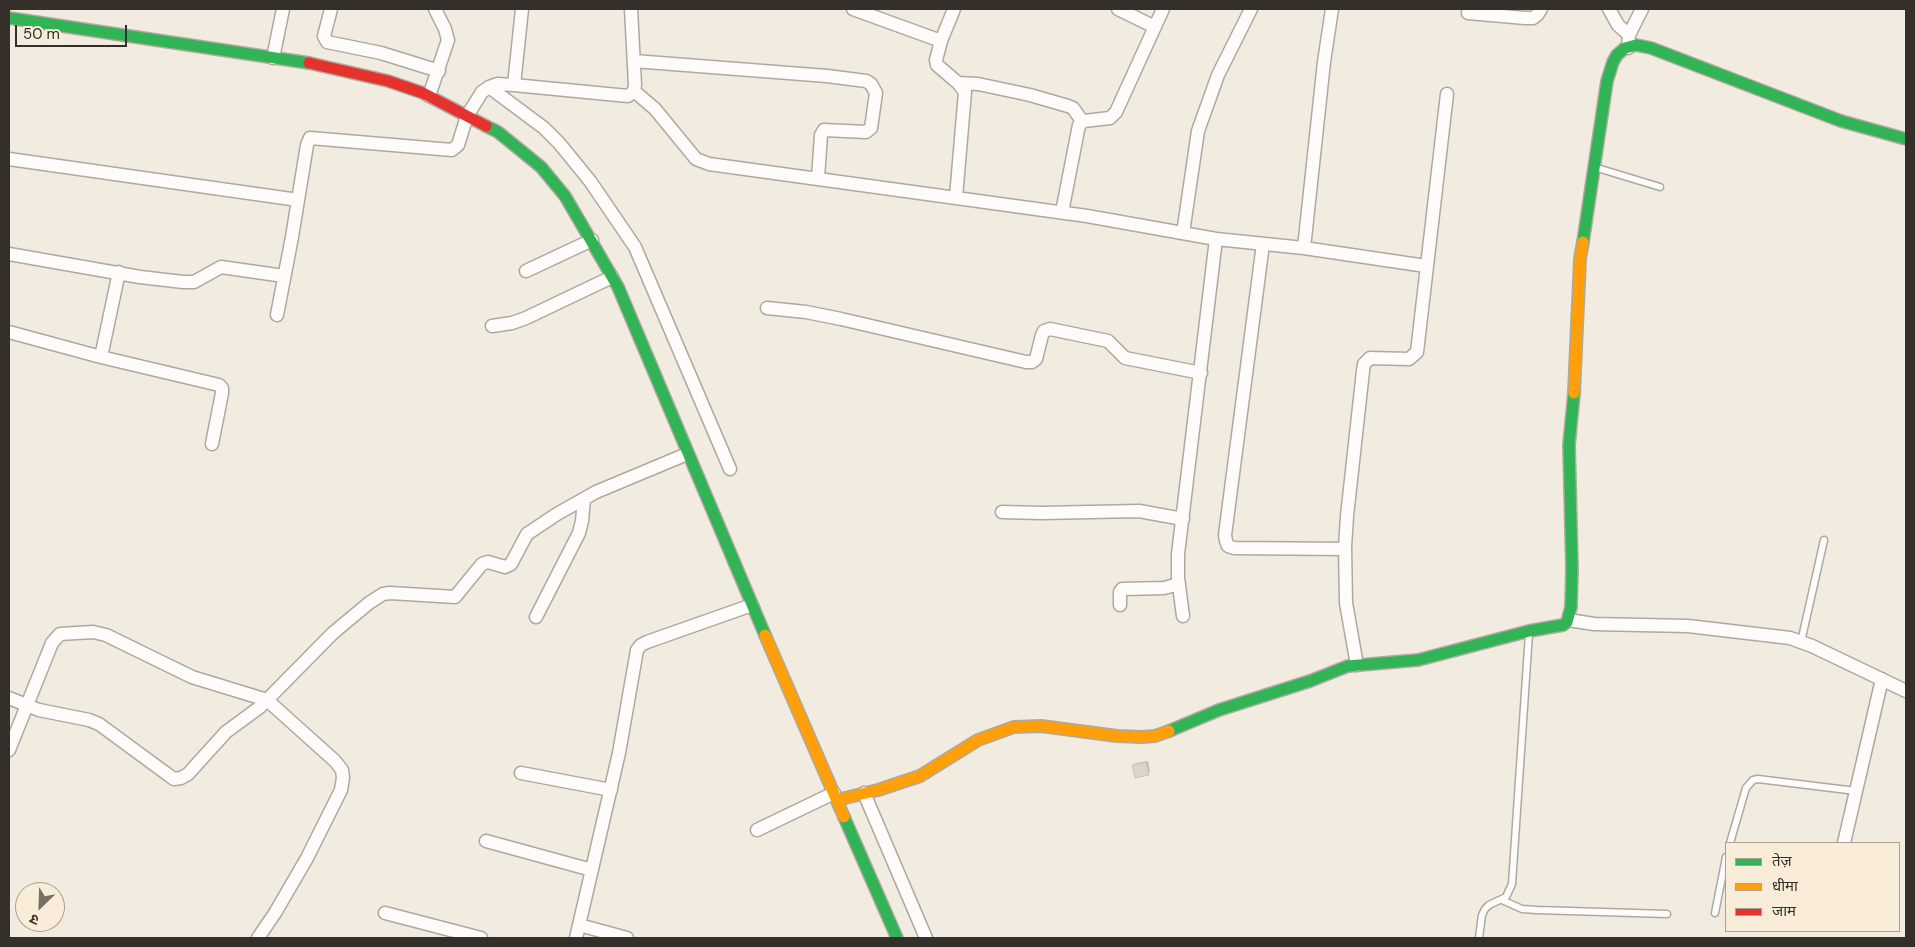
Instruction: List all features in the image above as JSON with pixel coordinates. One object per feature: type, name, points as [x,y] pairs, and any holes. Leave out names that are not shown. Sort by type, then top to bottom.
[{"type":"street","points":[[274,50],[283,9]]},
{"type":"street","points":[[331,9],[324,36],[327,42],[381,53],[473,107],[498,132],[541,166],[565,196],[592,240],[612,277],[897,938]]},
{"type":"street","points":[[434,83],[448,40],[435,9]]},
{"type":"street","points":[[514,85],[522,9]]},
{"type":"street","points":[[277,315],[307,145],[310,138],[452,150],[458,145],[473,107],[489,87],[497,84],[628,96],[634,91],[635,85],[631,9]]},
{"type":"street","points":[[853,9],[941,41]]},
{"type":"street","points":[[954,9],[941,41],[936,60],[937,65],[958,83],[965,92],[956,197]]},
{"type":"street","points":[[1118,9],[1155,27]]},
{"type":"street","points":[[1082,121],[1103,120],[1114,116],[1163,9]]},
{"type":"street","points":[[1183,233],[1198,131],[1218,75],[1251,9]]},
{"type":"street","points":[[1304,248],[1324,62],[1332,9]]},
{"type":"street","points":[[1468,13],[1525,18],[1537,15],[1541,9]]},
{"type":"street","points":[[1609,9],[1618,25],[1629,35]]},
{"type":"street","points":[[1628,48],[1629,35],[1642,9]]},
{"type":"street","points":[[9,18],[274,50],[388,81],[434,83]]},
{"type":"street","points":[[757,830],[836,796],[864,793],[920,776],[971,744],[1014,727],[1042,726],[1117,736],[1156,736],[1219,710],[1310,681],[1340,668],[1418,660],[1529,631],[1563,625],[1570,615],[1572,569],[1569,486],[1570,425],[1580,260],[1609,73],[1617,55],[1636,45],[1651,48],[1841,121],[1906,139]]},
{"type":"street","points":[[634,61],[827,76],[866,81],[871,84],[876,93],[871,128],[866,132],[824,130],[821,135],[818,178]]},
{"type":"street","points":[[958,83],[978,84],[1030,95],[1068,106],[1073,108],[1082,121]]},
{"type":"street","points":[[489,87],[544,128],[559,143],[590,182],[635,247],[730,469]]},
{"type":"street","points":[[634,91],[655,109],[696,160],[709,164],[1062,212],[1216,239],[1304,248],[1426,266]]},
{"type":"street","points":[[1357,665],[1346,603],[1345,549],[1364,364],[1370,358],[1409,359],[1417,352],[1447,94]]},
{"type":"street","points":[[1062,212],[1079,125],[1082,121]]},
{"type":"street","points":[[9,159],[298,200]]},
{"type":"street","points":[[1183,616],[1178,554],[1216,239]]},
{"type":"street","points":[[526,271],[592,240]]},
{"type":"street","points":[[1263,244],[1226,542],[1228,546],[1234,548],[1345,549]]},
{"type":"street","points":[[9,254],[183,282],[194,282],[221,267],[284,276]]},
{"type":"street","points":[[101,357],[119,272]]},
{"type":"street","points":[[492,326],[512,323],[526,318],[612,277]]},
{"type":"street","points":[[767,308],[806,312],[841,319],[1026,362],[1032,362],[1036,359],[1042,335],[1047,329],[1050,329],[1108,341],[1125,358],[1201,373]]},
{"type":"street","points":[[9,332],[101,357],[218,385],[222,388],[222,393],[212,444]]},
{"type":"street","points":[[9,698],[40,710],[89,720],[99,724],[174,779],[181,778],[188,774],[226,732],[267,700],[333,633],[369,603],[384,594],[390,593],[455,597],[482,564],[488,562],[508,566],[514,560],[530,531],[584,499],[642,472],[687,454]]},
{"type":"street","points":[[536,617],[579,533],[584,499]]},
{"type":"street","points":[[1002,512],[1139,511],[1183,519]]},
{"type":"street","points":[[1120,605],[1120,592],[1122,588],[1164,588],[1179,584]]},
{"type":"street","points":[[576,938],[611,790],[637,650],[647,642],[752,605]]},
{"type":"street","points":[[1568,620],[1594,624],[1708,628],[1769,634],[1801,642],[1906,689]]},
{"type":"street","points":[[9,750],[52,643],[60,634],[67,632],[92,632],[106,635],[192,676],[267,700],[335,761],[342,770],[343,778],[341,790],[307,858],[258,938]]},
{"type":"street","points":[[1844,842],[1882,679]]},
{"type":"street","points":[[521,773],[611,790]]},
{"type":"street","points":[[864,793],[926,938]]},
{"type":"street","points":[[486,841],[592,870]]},
{"type":"street","points":[[385,913],[481,938]]},
{"type":"street","points":[[579,925],[627,938]]},
{"type":"lane","points":[[1594,168],[1660,187]]},
{"type":"lane","points":[[1801,642],[1824,540]]},
{"type":"lane","points":[[1479,938],[1482,915],[1485,909],[1506,897],[1512,884],[1529,631]]},
{"type":"lane","points":[[1730,842],[1746,788],[1753,780],[1758,779],[1856,791]]},
{"type":"lane","points":[[1715,913],[1725,862]]},
{"type":"lane","points":[[1502,900],[1522,909],[1667,914]]},
{"type":"building","points":[[1146,762],[1149,775],[1135,778],[1132,765]]},
{"type":"traffic: fast","points":[[9,18],[309,63]]},
{"type":"traffic: fast","points":[[1583,242],[1607,81],[1613,62],[1617,55],[1625,48],[1636,45],[1651,48],[1841,121],[1906,139]]},
{"type":"traffic: fast","points":[[486,126],[498,132],[541,167],[565,196],[618,287],[765,635]]},
{"type":"traffic: fast","points":[[1169,731],[1219,710],[1310,681],[1348,666],[1418,660],[1529,631],[1563,625],[1567,622],[1571,607],[1569,445],[1574,393]]},
{"type":"traffic: fast","points":[[844,817],[897,938]]},
{"type":"traffic: slow","points":[[1574,393],[1580,259],[1583,242]]},
{"type":"traffic: slow","points":[[765,635],[844,817]]},
{"type":"traffic: slow","points":[[837,800],[878,790],[920,776],[978,740],[1014,727],[1041,726],[1117,736],[1142,737],[1155,736],[1169,731]]},
{"type":"traffic: jam","points":[[309,63],[388,81],[423,93],[486,126]]}]
